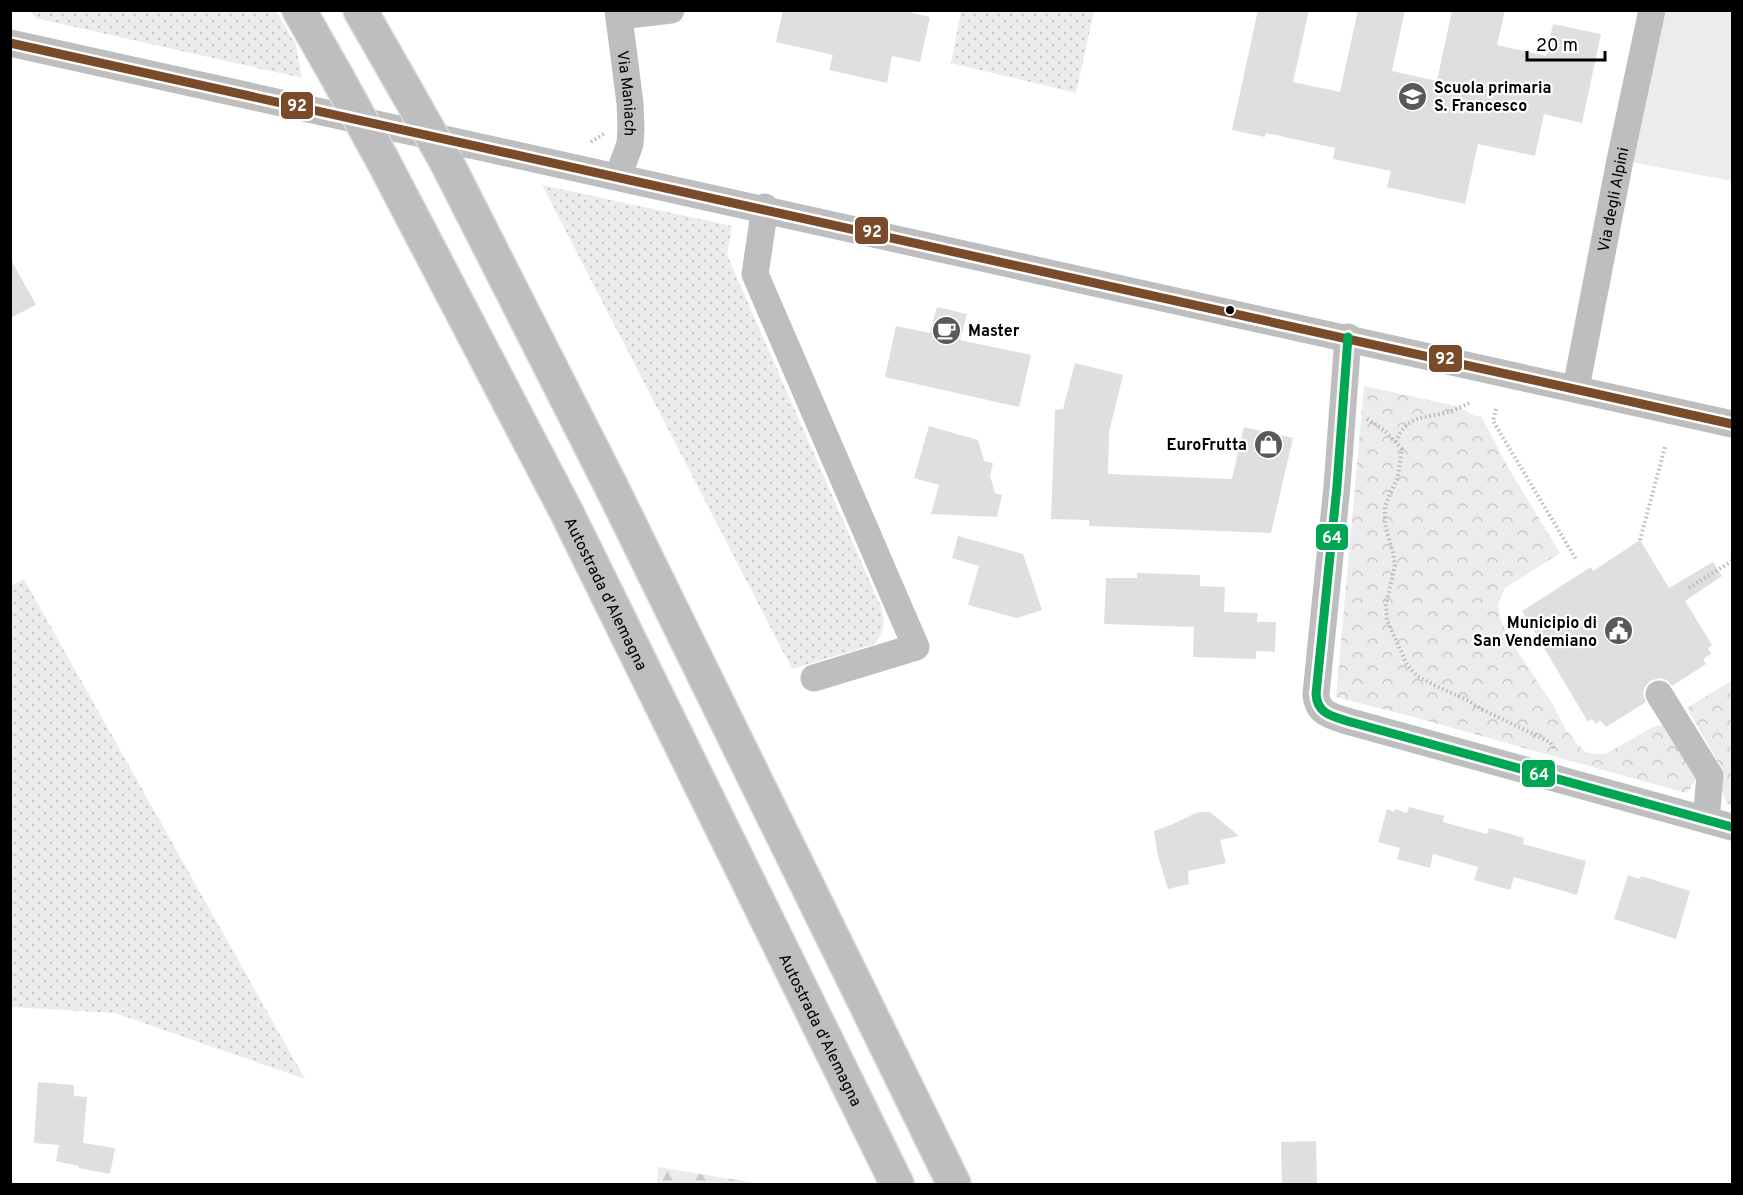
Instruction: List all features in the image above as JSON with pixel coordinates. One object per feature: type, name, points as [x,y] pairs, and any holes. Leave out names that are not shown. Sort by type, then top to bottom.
[{"type":"highway","name":"Autostrada d'Alemagna","points":[[299,10],[382,159],[567,513],[897,1185]]},
{"type":"highway","points":[[360,10],[447,163],[613,490],[954,1185]]},
{"type":"street","points":[[619,13],[671,10]]},
{"type":"street","name":"Via degli Alpini","points":[[1576,388],[1620,160],[1652,10]]},
{"type":"street","name":"Via Maniach","points":[[619,13],[631,129],[630,144],[619,174]]},
{"type":"street","points":[[10,44],[619,174],[1732,424]]},
{"type":"street","points":[[765,207],[755,274],[916,647],[814,678]]},
{"type":"street","points":[[1348,337],[1337,486],[1316,694],[1321,709],[1330,716],[1347,721],[1732,827]]},
{"type":"street","points":[[1659,694],[1710,776],[1706,819]]},
{"type":"path","points":[[1396,441],[1403,428],[1416,418],[1451,411],[1469,403]]},
{"type":"path","points":[[1496,409],[1493,422],[1577,561]]},
{"type":"path","points":[[1365,418],[1379,425],[1402,449],[1398,476],[1384,506],[1384,524],[1395,565],[1386,605],[1387,620],[1407,665],[1417,676],[1550,742],[1555,750],[1554,761]]},
{"type":"path","points":[[1641,540],[1665,447]]},
{"type":"path","points":[[1689,588],[1732,561]]},
{"type":"green space","points":[[31,11],[276,11],[296,45],[302,78],[35,18]]},
{"type":"green space","points":[[961,11],[1094,11],[1076,93],[951,63]]},
{"type":"green space","points":[[1652,11],[1732,11],[1732,181],[1620,160]]},
{"type":"green space","points":[[542,185],[732,226],[727,255],[881,607],[883,626],[875,644],[792,669]]},
{"type":"green space","points":[[1364,386],[1457,406],[1475,416],[1481,416],[1509,469],[1560,553],[1505,588],[1498,605],[1501,621],[1509,638],[1553,705],[1565,728],[1587,753],[1605,754],[1655,726],[1662,725],[1698,778],[1690,790],[1686,793],[1336,697]]},
{"type":"green space","points":[[24,579],[305,1079],[115,1013],[11,1007],[10,586]]},
{"type":"green space","points":[[1732,680],[1732,805],[1727,804],[1722,790],[1723,771],[1687,708]]},
{"type":"green space","points":[[658,1167],[762,1184],[657,1184]]},
{"type":"building","points":[[783,10],[901,10],[930,17],[920,62],[892,56],[887,83],[829,70],[833,55],[776,42]]},
{"type":"building","name":"Scuola primaria S. Francesco","points":[[1258,10],[1309,10],[1293,82],[1340,92],[1358,10],[1405,10],[1392,71],[1437,81],[1452,10],[1505,10],[1497,45],[1546,56],[1553,24],[1601,34],[1582,123],[1544,114],[1535,156],[1478,144],[1465,204],[1387,187],[1391,171],[1333,159],[1335,148],[1266,133],[1265,137],[1232,130]]},
{"type":"building","points":[[10,258],[36,305],[10,318]]},
{"type":"building","points":[[937,307],[967,314],[960,340],[1031,355],[1019,407],[885,377],[896,326],[930,333]]},
{"type":"building","points":[[1075,363],[1123,375],[1109,432],[1108,474],[1232,479],[1244,427],[1293,438],[1271,533],[1089,526],[1089,520],[1051,519],[1055,410],[1063,409]]},
{"type":"building","points":[[929,426],[978,440],[984,461],[993,463],[990,476],[995,493],[1002,495],[997,517],[931,514],[939,485],[914,478]]},
{"type":"building","points":[[958,536],[1023,554],[1042,610],[1017,618],[968,605],[979,566],[952,558]]},
{"type":"building","name":"Municipio di San Vendemiano","points":[[1640,540],[1669,588],[1713,562],[1722,576],[1685,601],[1712,645],[1708,648],[1711,654],[1703,659],[1706,664],[1672,686],[1667,680],[1659,678],[1650,681],[1643,694],[1646,702],[1606,727],[1600,720],[1596,724],[1592,719],[1588,722],[1522,611],[1591,567],[1593,571]]},
{"type":"building","points":[[1137,573],[1200,575],[1200,586],[1225,587],[1224,612],[1258,613],[1257,622],[1276,622],[1275,652],[1256,651],[1256,659],[1193,657],[1194,627],[1104,624],[1106,578],[1137,578]]},
{"type":"building","points":[[1409,807],[1444,816],[1443,822],[1487,834],[1489,828],[1524,838],[1523,844],[1586,861],[1577,895],[1514,877],[1510,890],[1474,880],[1478,867],[1433,854],[1430,868],[1397,859],[1400,848],[1378,842],[1387,809],[1407,813]]},
{"type":"building","points":[[1198,812],[1210,812],[1239,836],[1220,840],[1226,863],[1188,871],[1189,884],[1168,889],[1158,856],[1154,831]]},
{"type":"building","points":[[1628,875],[1640,879],[1641,876],[1690,891],[1676,939],[1614,919]]},
{"type":"building","points":[[38,1082],[74,1085],[74,1096],[87,1097],[83,1143],[115,1148],[110,1174],[56,1161],[59,1145],[34,1143]]},
{"type":"building","points":[[1316,1141],[1317,1185],[1282,1185],[1281,1142]]},
{"type":"transit line","name":"92","points":[[10,43],[1087,278],[1732,424]]},
{"type":"transit line","name":"64","points":[[1348,337],[1337,486],[1316,694],[1322,710],[1347,721],[1732,827]]},
{"type":"place","name":"Scuola primaria S. Francesco","points":[[1413,96]]},
{"type":"place","name":"Master","points":[[947,330]]},
{"type":"place","name":"EuroFrutta","points":[[1268,444]]},
{"type":"place","name":"Municipio di San Vendemiano","points":[[1618,631]]}]
